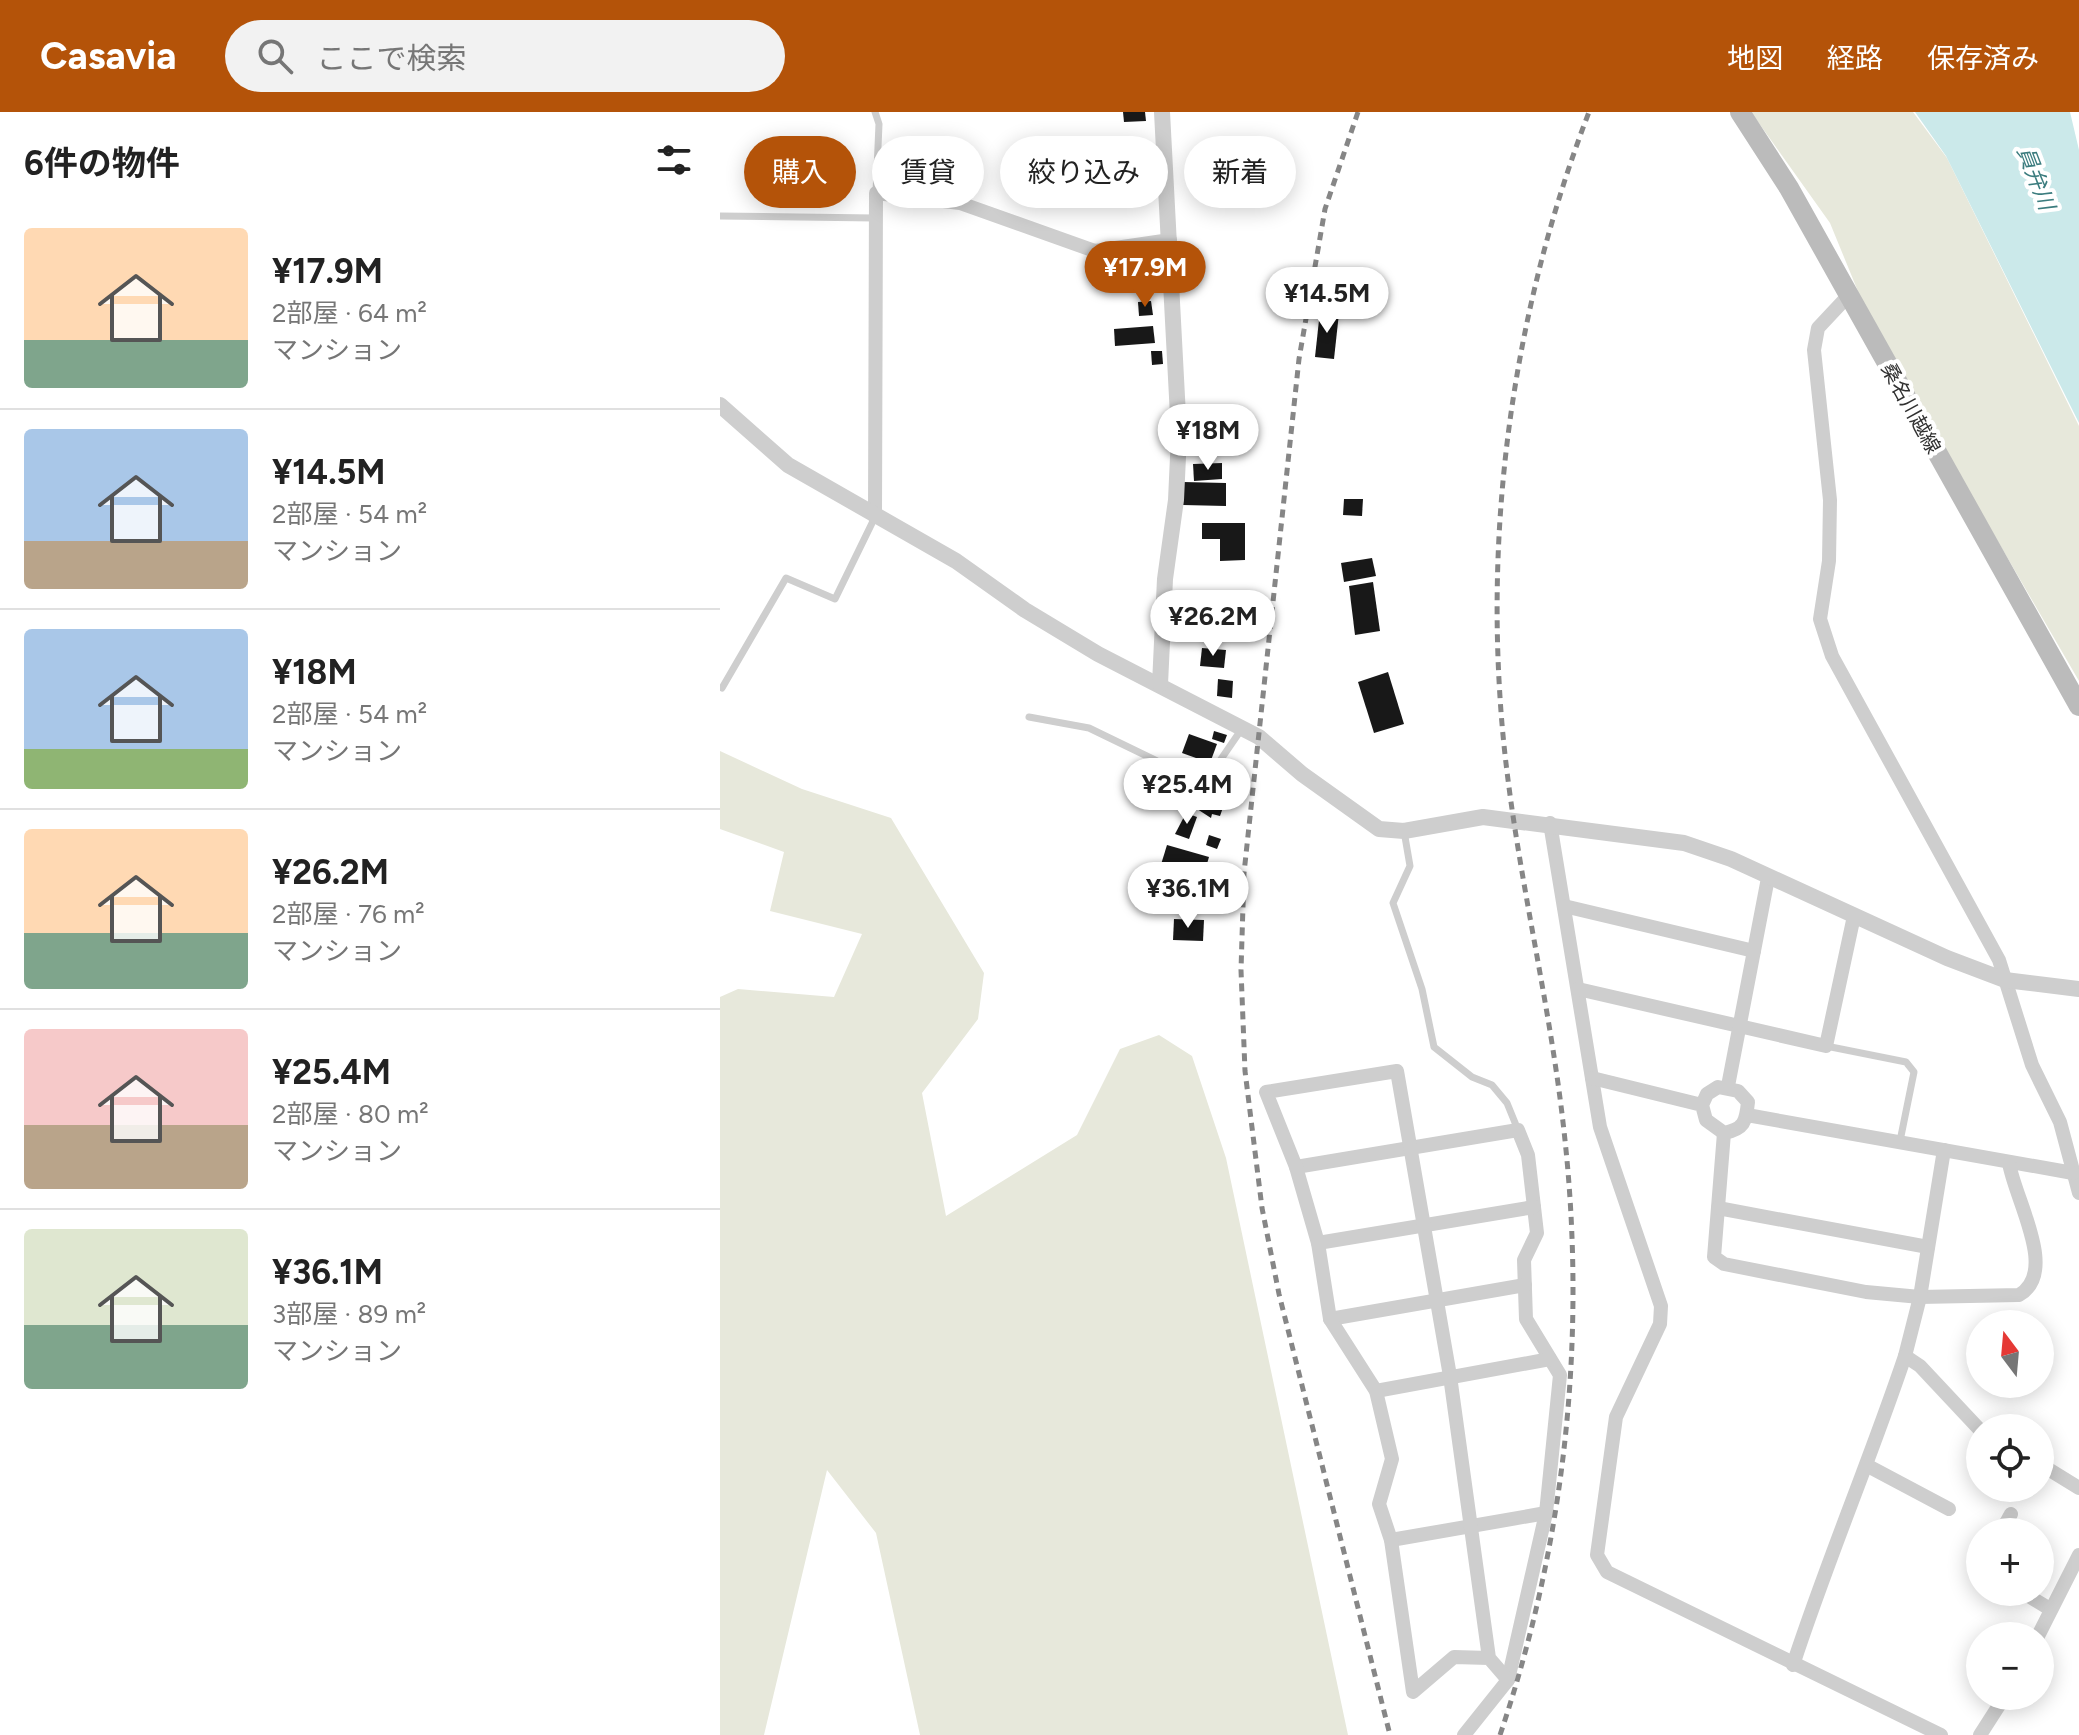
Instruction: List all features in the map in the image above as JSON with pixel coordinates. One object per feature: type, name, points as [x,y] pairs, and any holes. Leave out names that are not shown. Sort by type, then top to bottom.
[{"type":"main road","name":"桑名川越線","points":[[1740,112],[1789,188],[2079,706]]},
{"type":"street","points":[[1160,684],[1165,579],[1176,500],[1179,435],[1162,112]]},
{"type":"street","points":[[875,208],[875,517]]},
{"type":"street","points":[[974,208],[1095,251],[1170,240]]},
{"type":"street","points":[[1848,296],[1818,328],[1814,350],[1830,500],[1829,561],[1820,619],[1832,656],[1999,960],[2032,1065],[2060,1122],[2079,1193]]},
{"type":"street","points":[[720,405],[788,465],[956,561],[1025,610],[1098,654],[1242,728],[1379,829],[1404,831],[1483,817],[1550,823],[1684,843],[1731,859],[1854,916],[2005,980],[2079,989]]},
{"type":"street","points":[[1550,823],[1600,1127],[1661,1306],[1660,1324],[1616,1417],[1597,1555],[1607,1572],[1941,1735]]},
{"type":"street","points":[[1728,1086],[1768,878]]},
{"type":"street","points":[[1564,906],[1754,951]]},
{"type":"street","points":[[1578,989],[1739,1029],[1826,1046],[1854,916]]},
{"type":"street","points":[[1489,1658],[1454,1657],[1413,1692],[1391,1540],[1379,1504],[1392,1459],[1376,1391],[1330,1319],[1318,1243],[1296,1167],[1266,1092],[1397,1071],[1450,1376],[1489,1658],[1508,1680]]},
{"type":"street","points":[[1592,1078],[1702,1105]]},
{"type":"street","points":[[1728,1086],[1748,1102],[1747,1115],[1738,1130],[1724,1133],[1706,1120],[1702,1105],[1707,1094],[1718,1087],[1728,1086]]},
{"type":"street","points":[[1747,1115],[2073,1173]]},
{"type":"street","points":[[1296,1167],[1518,1130],[1528,1155],[1537,1233],[1524,1260],[1526,1319],[1560,1375],[1546,1513],[1508,1680],[1464,1735]]},
{"type":"street","points":[[1724,1133],[1714,1257],[1724,1264],[1866,1292],[1920,1297],[2019,1295],[2032,1288],[2038,1273],[2036,1256],[2009,1163]]},
{"type":"street","points":[[1793,1665],[1830,1553],[1868,1466],[1905,1356],[1920,1297],[1944,1150]]},
{"type":"street","points":[[1318,1243],[1534,1207]]},
{"type":"street","points":[[1718,1208],[1928,1247]]},
{"type":"street","points":[[1330,1319],[1525,1285]]},
{"type":"street","points":[[1905,1356],[1920,1366],[1966,1415]]},
{"type":"street","points":[[1376,1391],[1550,1359]]},
{"type":"street","points":[[1868,1466],[1949,1509]]},
{"type":"street","points":[[2054,1473],[2079,1488]]},
{"type":"street","points":[[1391,1540],[1546,1513]]},
{"type":"street","points":[[2009,1518],[2011,1514]]},
{"type":"street","points":[[2044,1622],[2079,1555]]},
{"type":"street","points":[[2045,1606],[2050,1609]]},
{"type":"street","points":[[1980,1735],[1996,1710]]},
{"type":"lane","points":[[875,112],[878,136]]},
{"type":"lane","points":[[720,216],[874,218]]},
{"type":"lane","points":[[722,688],[786,578],[835,599],[875,517]]},
{"type":"lane","points":[[1029,717],[1089,728],[1157,761],[1196,772],[1217,765],[1242,728]]},
{"type":"lane","points":[[1404,831],[1410,866],[1393,903],[1422,989],[1434,1047],[1472,1077],[1492,1085],[1507,1103],[1518,1130]]},
{"type":"lane","points":[[1826,1046],[1906,1062],[1914,1072],[1900,1141]]},
{"type":"shaded area","points":[[1751,112],[1913,112],[1947,158],[2079,426],[2079,681],[1871,323],[1830,223]]},
{"type":"shaded area","points":[[720,751],[802,789],[891,818],[984,973],[978,1019],[922,1093],[946,1216],[1077,1135],[1120,1049],[1159,1035],[1192,1056],[1226,1158],[1348,1735],[920,1735],[876,1533],[827,1470],[764,1735],[720,1735],[720,997],[738,989],[834,997],[862,934],[770,911],[784,852],[720,829]]},
{"type":"water","name":"員弁川","points":[[1915,112],[2070,112],[2079,150],[2079,423],[1946,156]]},
{"type":"building","points":[[1123,112],[1145,112],[1146,121],[1124,122]]},
{"type":"building","points":[[1151,301],[1153,315],[1139,316],[1138,302]]},
{"type":"building","points":[[1320,311],[1339,313],[1334,359],[1315,357]]},
{"type":"building","points":[[1153,326],[1155,343],[1115,346],[1114,329]]},
{"type":"building","points":[[1151,351],[1162,351],[1163,364],[1152,365]]},
{"type":"building","points":[[1222,463],[1222,479],[1194,481],[1193,464]]},
{"type":"building","points":[[1183,482],[1226,483],[1226,506],[1183,505]]},
{"type":"building","points":[[1344,499],[1363,499],[1362,516],[1343,515]]},
{"type":"building","points":[[1202,523],[1245,523],[1245,560],[1220,561],[1220,539],[1202,539]]},
{"type":"building","points":[[1372,558],[1376,576],[1344,582],[1341,563]]},
{"type":"building","points":[[1373,582],[1380,631],[1355,635],[1349,586]]},
{"type":"building","points":[[1202,648],[1226,650],[1224,668],[1200,666]]},
{"type":"building","points":[[1388,672],[1404,724],[1374,733],[1358,682]]},
{"type":"building","points":[[1218,679],[1233,681],[1232,698],[1217,696]]},
{"type":"building","points":[[1214,731],[1227,735],[1224,743],[1212,739]]},
{"type":"building","points":[[1189,734],[1217,744],[1210,763],[1182,753]]},
{"type":"building","points":[[1217,772],[1231,777],[1224,796],[1203,788],[1207,778],[1213,780]]},
{"type":"building","points":[[1200,789],[1226,799],[1220,816],[1212,814],[1211,818],[1194,807]]},
{"type":"building","points":[[1186,813],[1197,817],[1189,839],[1175,834]]},
{"type":"building","points":[[1209,835],[1221,839],[1217,849],[1206,845]]},
{"type":"building","points":[[1167,845],[1209,857],[1201,884],[1159,871]]},
{"type":"building","points":[[1174,919],[1204,920],[1203,941],[1173,940]]},
{"type":"railway","points":[[1358,112],[1325,209],[1299,359],[1244,873],[1241,970],[1245,1071],[1262,1208],[1279,1294],[1390,1735]]},
{"type":"railway","points":[[1500,1735],[1523,1661],[1555,1512],[1565,1436],[1573,1284],[1571,1208],[1557,1076],[1505,752],[1497,623],[1498,548],[1513,400],[1526,326],[1564,182],[1589,112]]}]
